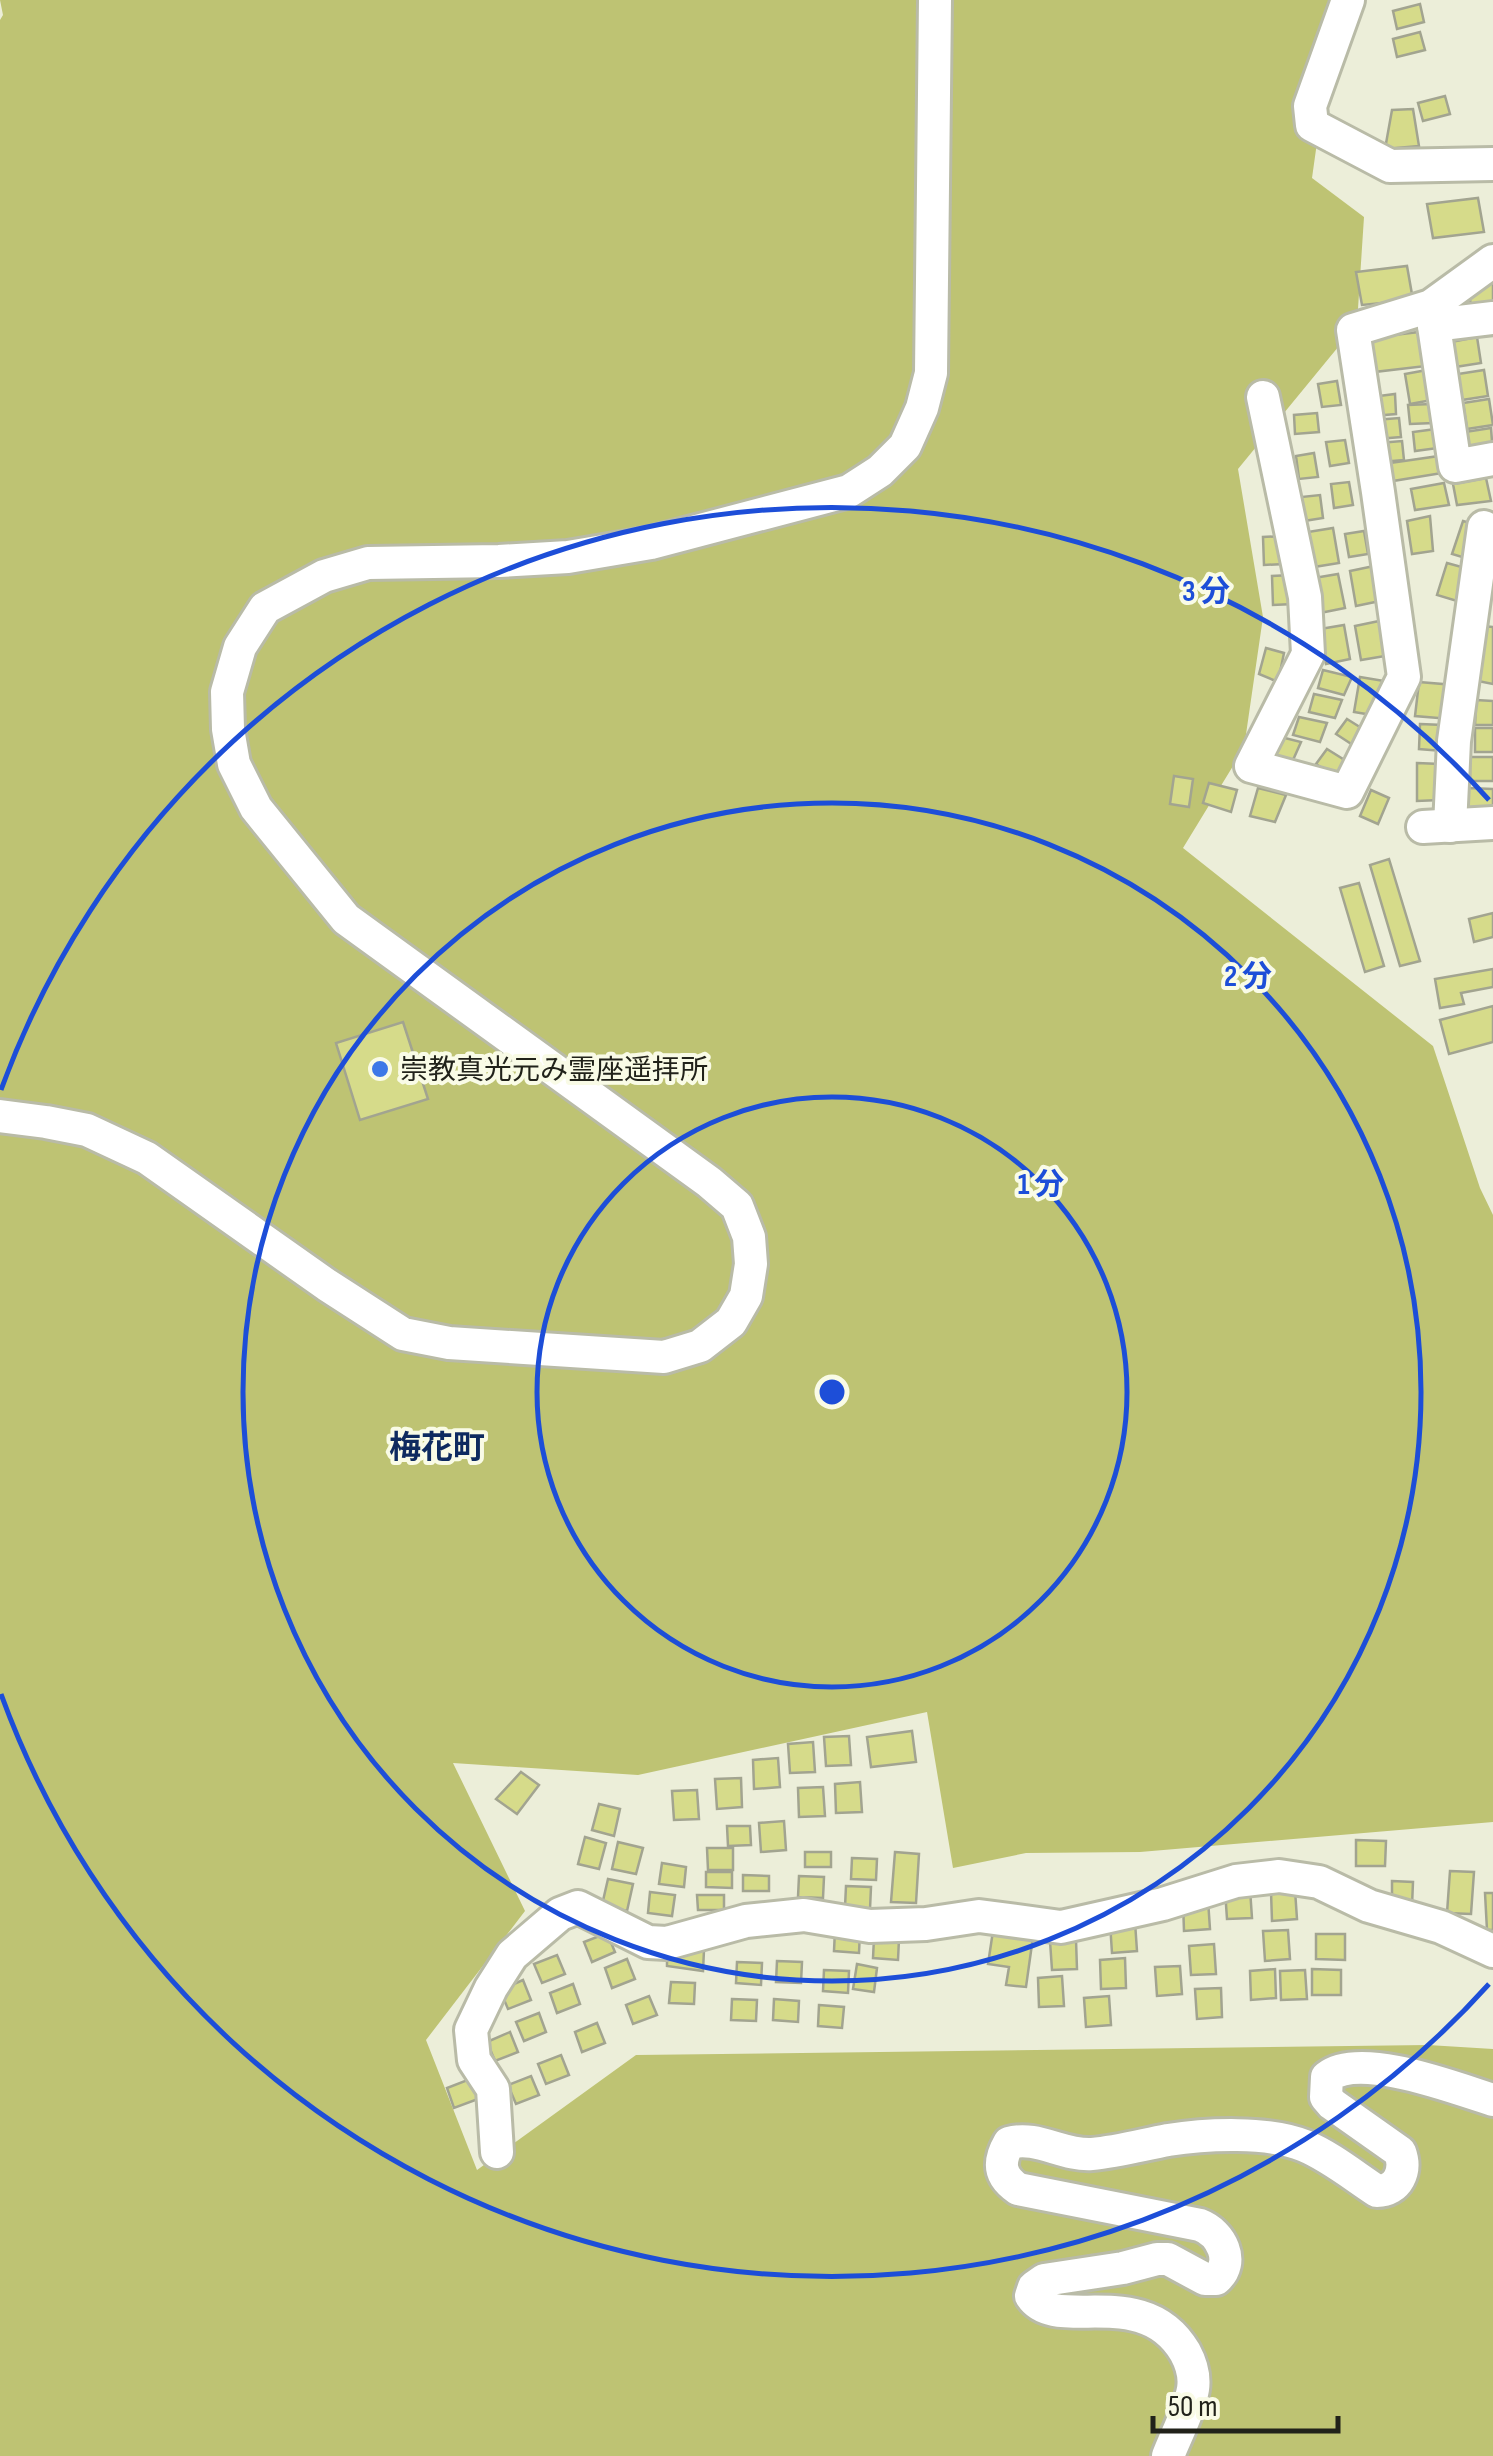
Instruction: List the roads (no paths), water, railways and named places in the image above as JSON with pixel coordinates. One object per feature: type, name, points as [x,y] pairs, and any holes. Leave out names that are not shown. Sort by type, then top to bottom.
[{"type":"street","points":[[0,1116],[88,1130],[147,1158],[327,1285],[404,1334],[448,1343],[664,1357],[700,1346],[731,1322],[746,1296],[751,1264],[749,1237],[736,1206],[346,920],[256,808],[234,764],[227,692],[240,647],[265,608],[324,576],[368,563],[568,557],[651,543],[849,491],[880,471],[905,446],[922,408],[931,373],[935,0]]},
{"type":"street","points":[[1348,0],[1310,106],[1312,125],[1390,166],[1493,164]]},
{"type":"street","points":[[1433,316],[1493,261]]},
{"type":"street","points":[[1433,316],[1455,466],[1493,459]]},
{"type":"street","points":[[1263,397],[1304,597],[1308,654],[1251,766],[1346,792],[1404,676],[1353,330],[1433,316],[1493,318]]},
{"type":"street","points":[[1484,527],[1454,741],[1437,826],[1493,823]]},
{"type":"street","points":[[497,2152],[493,2089],[474,2060],[471,2030],[512,1955],[560,1914],[578,1907],[648,1942],[667,1943],[746,1921],[804,1915],[870,1926],[926,1924],[979,1916],[1061,1927],[1163,1904],[1236,1881],[1279,1876],[1319,1882],[1369,1906],[1441,1927],[1493,1951]]},
{"type":"street","points":[[1168,2456],[1192,2394],[1194,2378],[1189,2359],[1169,2330],[1126,2312],[1044,2308],[1031,2296],[1034,2286],[1044,2280],[1157,2259],[1168,2259],[1205,2279],[1216,2279],[1223,2273],[1226,2261],[1220,2240],[1200,2224],[1018,2190],[1008,2182],[1002,2169],[1002,2156],[1009,2143],[1031,2141],[1073,2154],[1172,2139],[1278,2138],[1320,2153],[1377,2191],[1387,2191],[1396,2185],[1402,2171],[1400,2152],[1332,2104],[1326,2096],[1327,2078],[1347,2068],[1409,2073],[1493,2100]]},
{"type":"place","name":"崇教真光元み霊座遥拝所","points":[[380,1069]]},
{"type":"district","name":"梅花町","points":[[437,1447]]}]
